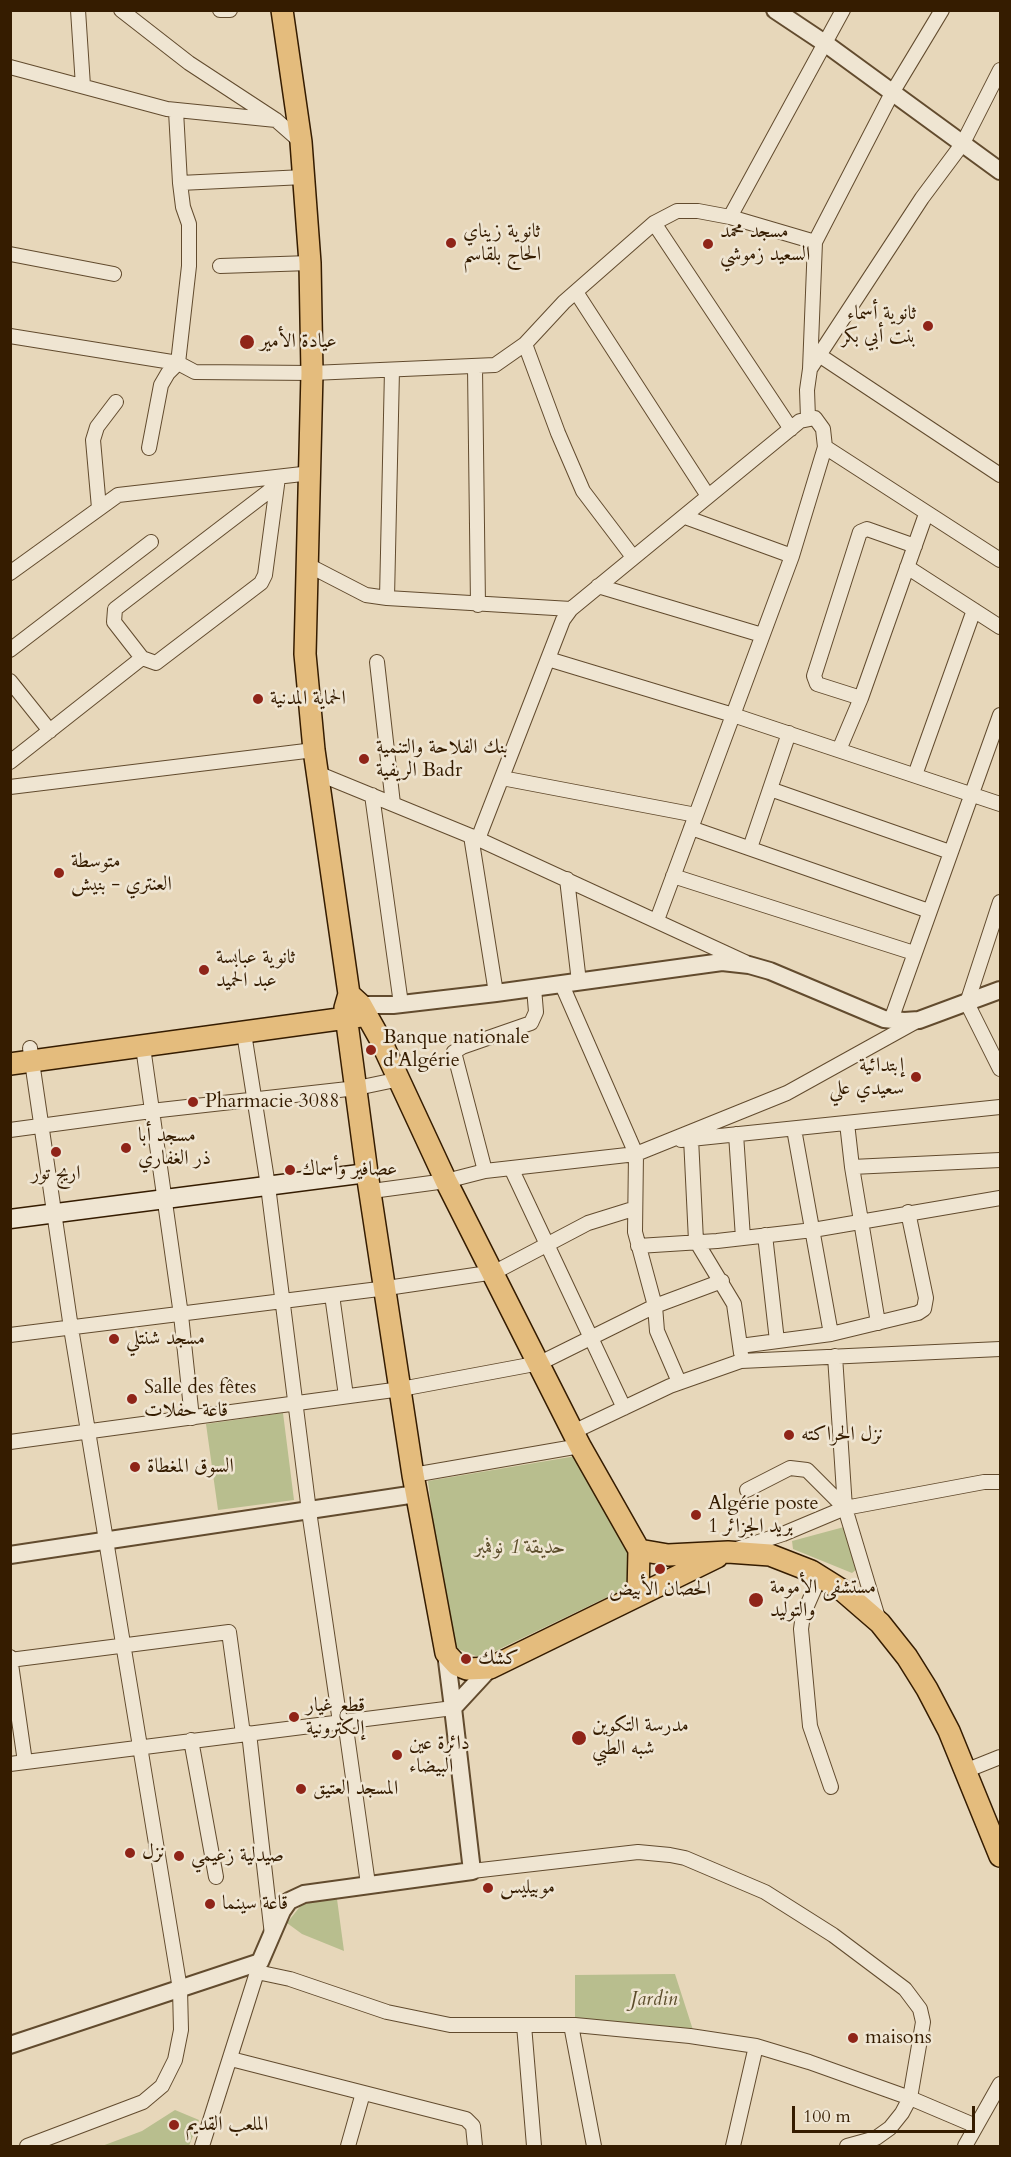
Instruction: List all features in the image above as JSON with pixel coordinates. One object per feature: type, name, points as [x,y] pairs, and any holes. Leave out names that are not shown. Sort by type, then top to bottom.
[{"type":"main road","points":[[282,10],[302,142],[310,263],[311,473],[306,564],[305,654],[314,750],[357,1008],[357,1088],[370,1182],[415,1484],[446,1653],[457,1665],[467,1669],[490,1668],[728,1552]]},
{"type":"main road","points":[[24,1053],[143,1047],[244,1033],[357,1008]]},
{"type":"main road","points":[[10,1064],[24,1053],[357,1008]]},
{"type":"main road","points":[[357,1008],[400,1079],[446,1180],[495,1272],[576,1439],[639,1550],[638,1595]]},
{"type":"main road","points":[[10,1219],[268,1186],[370,1182]]},
{"type":"main road","points":[[639,1550],[668,1555],[728,1552],[771,1555],[820,1576],[843,1591],[880,1623],[908,1657],[927,1689],[965,1771],[1000,1856]]},
{"type":"street","points":[[78,10],[83,86]]},
{"type":"street","points":[[121,10],[189,63],[276,120],[302,142]]},
{"type":"street","points":[[220,10],[230,10]]},
{"type":"street","points":[[271,10],[287,36]]},
{"type":"street","points":[[775,10],[826,44],[1000,171]]},
{"type":"street","points":[[730,217],[843,10]]},
{"type":"street","points":[[808,417],[807,390],[810,369],[815,242],[892,93],[942,10]]},
{"type":"street","points":[[10,67],[176,111],[276,120]]},
{"type":"street","points":[[810,369],[922,198],[963,143],[1000,70]]},
{"type":"street","points":[[149,448],[162,384],[168,373],[178,363],[190,252],[189,224],[183,207],[180,183],[176,111]]},
{"type":"street","points":[[180,183],[304,177]]},
{"type":"street","points":[[10,336],[178,363],[195,372],[312,373],[475,368],[501,363],[525,344],[576,292],[654,223],[677,211],[698,211],[730,217],[815,242]]},
{"type":"street","points":[[654,223],[791,429]]},
{"type":"street","points":[[10,254],[114,274]]},
{"type":"street","points":[[220,266],[310,263]]},
{"type":"street","points":[[576,292],[708,496]]},
{"type":"street","points":[[525,344],[558,433],[583,491],[633,557]]},
{"type":"street","points":[[819,356],[1000,475]]},
{"type":"street","points":[[475,368],[478,605]]},
{"type":"street","points":[[387,598],[392,370]]},
{"type":"street","points":[[99,508],[93,440],[97,427],[116,402]]},
{"type":"street","points":[[496,993],[475,838],[502,778],[563,620],[571,609],[598,586],[791,429],[808,417],[815,418],[821,423],[825,447],[792,556],[657,920]]},
{"type":"street","points":[[825,447],[1000,560]]},
{"type":"street","points":[[10,573],[99,508],[126,493],[278,481],[311,473]]},
{"type":"street","points":[[278,481],[265,574],[261,583],[156,663],[142,658],[114,622],[115,609],[278,481]]},
{"type":"street","points":[[839,750],[861,698],[926,514]]},
{"type":"street","points":[[685,517],[792,556]]},
{"type":"street","points":[[861,698],[817,684],[814,676],[860,532],[867,529],[915,546]]},
{"type":"street","points":[[10,650],[151,542]]},
{"type":"street","points":[[306,564],[366,595],[478,605],[571,609]]},
{"type":"street","points":[[907,567],[1000,627]]},
{"type":"street","points":[[598,586],[762,635]]},
{"type":"street","points":[[915,775],[974,610]]},
{"type":"street","points":[[10,762],[142,658]]},
{"type":"street","points":[[548,659],[734,715],[1000,804]]},
{"type":"street","points":[[377,662],[393,804]]},
{"type":"street","points":[[10,681],[50,731]]},
{"type":"street","points":[[891,1020],[1000,715]]},
{"type":"street","points":[[750,848],[789,733]]},
{"type":"street","points":[[11,786],[314,750]]},
{"type":"street","points":[[317,773],[475,838],[749,964],[891,1020],[919,1020]]},
{"type":"street","points":[[502,778],[694,822],[750,848],[929,911]]},
{"type":"street","points":[[770,789],[950,852]]},
{"type":"street","points":[[372,795],[400,1004]]},
{"type":"street","points":[[673,876],[914,953]]},
{"type":"street","points":[[567,879],[579,982]]},
{"type":"street","points":[[1000,902],[967,1003],[1000,1069]]},
{"type":"street","points":[[357,1008],[562,985],[691,965],[722,962],[749,964]]},
{"type":"street","points":[[562,985],[636,1154],[633,1209],[638,1246],[655,1306],[657,1331],[679,1382]]},
{"type":"street","points":[[485,1171],[454,1052],[531,1023],[536,1012],[534,988]]},
{"type":"street","points":[[370,1182],[446,1180],[485,1171],[636,1154],[787,1093],[919,1020],[1000,990]]},
{"type":"street","points":[[244,1033],[268,1186],[309,1511],[368,1884]]},
{"type":"street","points":[[143,1047],[181,1315],[192,1418]]},
{"type":"street","points":[[24,1053],[42,1125],[72,1328],[180,1989],[181,2030],[175,2060],[162,2086],[143,2102],[27,2146]]},
{"type":"street","points":[[10,1130],[151,1111],[357,1088],[400,1079]]},
{"type":"street","points":[[659,1145],[691,1138],[1000,1107]]},
{"type":"street","points":[[847,1123],[878,1323]]},
{"type":"street","points":[[794,1129],[831,1334]]},
{"type":"street","points":[[736,1134],[743,1238]]},
{"type":"street","points":[[691,1138],[696,1241],[734,1304],[741,1361]]},
{"type":"street","points":[[852,1167],[1000,1160]]},
{"type":"street","points":[[511,1168],[624,1407]]},
{"type":"street","points":[[638,1246],[813,1230],[1000,1198]]},
{"type":"street","points":[[10,1335],[282,1302],[495,1272],[588,1223],[633,1209]]},
{"type":"street","points":[[740,1346],[831,1334],[918,1313],[924,1309],[926,1304],[908,1212]]},
{"type":"street","points":[[765,1235],[777,1341]]},
{"type":"street","points":[[10,1442],[295,1405],[401,1389],[540,1363],[655,1306],[722,1281]]},
{"type":"street","points":[[332,1295],[346,1396]]},
{"type":"street","points":[[10,1555],[309,1511],[415,1484],[576,1439],[624,1407],[679,1382],[741,1361],[1000,1349]]},
{"type":"street","points":[[835,1356],[845,1508],[880,1623]]},
{"type":"street","points":[[747,1490],[790,1468],[807,1470],[845,1508]]},
{"type":"street","points":[[728,1552],[783,1534],[845,1508],[984,1482],[1000,1482]]},
{"type":"street","points":[[820,1576],[803,1615],[801,1629],[810,1726],[831,1788]]},
{"type":"street","points":[[272,1935],[246,1734],[229,1632],[11,1659],[18,1763],[190,1740],[246,1734],[453,1708],[490,1668]]},
{"type":"street","points":[[446,1653],[472,1871]]},
{"type":"street","points":[[190,1740],[216,1878]]},
{"type":"street","points":[[965,1771],[1000,1757]]},
{"type":"street","points":[[201,2146],[259,1967],[289,1901],[304,1894],[368,1884],[638,1852],[685,1858],[765,1892],[833,1935],[905,1989],[915,2000],[923,2022],[910,2098],[890,2128],[876,2138],[847,2146]]},
{"type":"street","points":[[10,2045],[180,1989],[259,1967],[423,2021],[450,2025],[571,2025],[690,2036],[756,2046],[910,2098],[976,2126]]},
{"type":"street","points":[[524,2025],[534,2146]]},
{"type":"street","points":[[571,2025],[594,2146]]},
{"type":"street","points":[[733,2146],[756,2046]]},
{"type":"street","points":[[231,2059],[466,2119],[473,2126],[475,2146]]},
{"type":"street","points":[[965,2146],[1000,2084]]},
{"type":"street","points":[[348,2146],[363,2093]]},
{"type":"green space","points":[[283,1413],[294,1500],[218,1510],[206,1424]]},
{"type":"green space","name":"حديقة 1 نوفمبر","points":[[576,1456],[629,1548],[630,1581],[624,1589],[481,1658],[458,1649],[446,1627],[428,1481]]},
{"type":"green space","points":[[844,1527],[857,1569],[852,1573],[793,1549],[792,1541]]},
{"type":"green space","points":[[337,1899],[344,1951],[302,1934],[287,1923],[302,1904]]},
{"type":"green space","name":"Jardin","points":[[675,1974],[693,2030],[575,2025],[575,1975]]},
{"type":"green space","name":"الملعب القديم","points":[[175,2110],[199,2120],[189,2146],[102,2146],[142,2131]]},
{"type":"place","name":"ثانوية زيناي الحاج بلقاسم","points":[[451,243]]},
{"type":"place","name":"مسجد محمد السعيد زموشي","points":[[708,244]]},
{"type":"place","name":"ثانوية أسماء بنت أبي بكر","points":[[928,326]]},
{"type":"place","name":"عيادة الأمير","points":[[247,342]]},
{"type":"place","name":"الحماية المدنية","points":[[258,699]]},
{"type":"place","name":"بنك الفلاحة والتنمية الريفية Badr","points":[[364,759]]},
{"type":"place","name":"متوسطة العنتري - بنيش","points":[[59,873]]},
{"type":"place","name":"ثانوية عبابسة عبد الحميد","points":[[204,970]]},
{"type":"place","name":"Banque nationale d'Algérie","points":[[371,1050]]},
{"type":"place","name":"إبتدائية سعيدي علي","points":[[916,1077]]},
{"type":"place","name":"Pharmacie 3088","points":[[193,1102]]},
{"type":"place","name":"مسجد أبا ذر الغفاري","points":[[126,1148]]},
{"type":"place","name":"اريج تور","points":[[56,1152]]},
{"type":"place","name":"عصافير وأسماك","points":[[290,1170]]},
{"type":"place","name":"مسجد شنتلي","points":[[114,1339]]},
{"type":"place","name":"Salle des fêtes قاعة حفلات","points":[[132,1399]]},
{"type":"place","name":"نزل الحراكته","points":[[789,1435]]},
{"type":"place","name":"السوق المغطاة","points":[[135,1467]]},
{"type":"place","name":"Algérie poste 1 بريد الجزائر","points":[[696,1515]]},
{"type":"place","name":"الحصان الأبيض","points":[[660,1569]]},
{"type":"place","name":"مستشفى الأمومة والتوليد","points":[[756,1600]]},
{"type":"place","name":"كشك","points":[[466,1659]]},
{"type":"place","name":"قطع غيار إلكترونية","points":[[294,1717]]},
{"type":"place","name":"مدرسة التكوين شبه الطبي","points":[[579,1738]]},
{"type":"place","name":"دائرة عين البيضاء","points":[[397,1755]]},
{"type":"place","name":"المسجد العتيق","points":[[301,1789]]},
{"type":"place","name":"نزل","points":[[130,1853]]},
{"type":"place","name":"صيدلية زعيمي","points":[[179,1856]]},
{"type":"place","name":"موبيليس","points":[[488,1888]]},
{"type":"place","name":"قاعة سينما","points":[[210,1904]]},
{"type":"place","name":"maisons","points":[[853,2038]]},
{"type":"place","name":"الملعب القديم","points":[[174,2125]]}]
